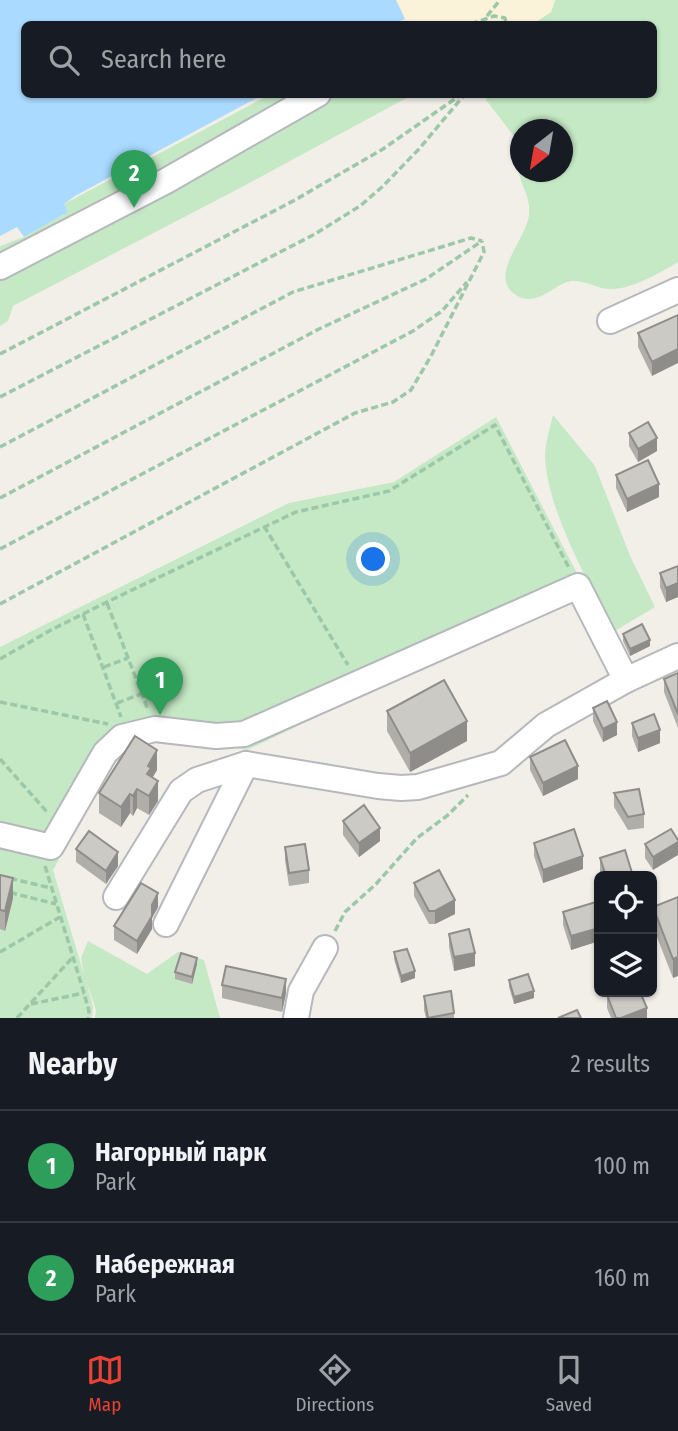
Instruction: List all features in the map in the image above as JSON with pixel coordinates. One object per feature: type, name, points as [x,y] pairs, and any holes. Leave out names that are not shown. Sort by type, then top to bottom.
[{"type":"street","points":[[0,267],[166,181],[311,98]]},
{"type":"street","points":[[610,321],[678,290]]},
{"type":"street","points":[[0,835],[51,848],[105,753],[127,732],[155,729],[216,736],[244,734],[578,586],[626,680]]},
{"type":"street","points":[[116,897],[181,791],[197,780],[246,764],[401,788],[418,787],[501,763],[546,726],[626,680],[678,656]]},
{"type":"street","points":[[166,924],[246,764]]},
{"type":"street","points":[[296,1018],[302,991],[325,948]]},
{"type":"path","points":[[486,17],[500,0]]},
{"type":"path","points":[[477,21],[494,16],[505,21]]},
{"type":"path","points":[[0,354],[295,200],[383,149],[457,98]]},
{"type":"path","points":[[0,397],[315,234],[360,206],[419,149],[460,98]]},
{"type":"path","points":[[0,447],[293,292],[471,238],[482,241]]},
{"type":"path","points":[[0,604],[355,413],[393,402],[411,390],[484,252],[482,241]]},
{"type":"path","points":[[0,498],[319,329],[426,279],[482,241]]},
{"type":"path","points":[[0,549],[413,331],[442,311],[472,276]]},
{"type":"path","points":[[0,659],[107,602],[296,512],[389,491],[495,425],[578,586]]},
{"type":"path","points":[[264,526],[359,684]]},
{"type":"path","points":[[107,602],[155,729]]},
{"type":"path","points":[[83,614],[127,732]]},
{"type":"path","points":[[103,668],[128,658]]},
{"type":"path","points":[[116,703],[141,694]]},
{"type":"path","points":[[0,702],[127,732]]},
{"type":"path","points":[[0,759],[61,828]]},
{"type":"path","points":[[325,948],[345,912],[376,884],[418,838],[448,815],[475,789]]},
{"type":"path","points":[[44,868],[84,993],[88,1018]]},
{"type":"path","points":[[0,876],[51,888]]},
{"type":"path","points":[[0,890],[56,904]]},
{"type":"path","points":[[0,952],[60,918]]},
{"type":"path","points":[[17,1018],[73,957]]},
{"type":"path","points":[[29,1005],[84,993]]},
{"type":"green space","points":[[555,0],[678,0],[678,262],[635,284],[609,289],[572,281],[540,296],[526,299],[513,293],[507,285],[507,266],[527,225],[529,215],[528,199],[522,182],[573,182],[573,119],[510,119],[510,131],[487,98],[657,98],[657,21],[538,21],[551,12]]},
{"type":"green space","points":[[263,98],[406,98],[13,306],[8,321],[0,326],[0,246],[24,237],[68,212],[64,204]]},
{"type":"green space","points":[[553,415],[595,466],[630,556],[655,607],[613,632],[571,546],[554,501],[545,457]]},
{"type":"green space","points":[[496,417],[585,589],[247,750],[165,735],[115,758],[53,870],[84,975],[81,958],[88,941],[147,974],[178,952],[204,960],[220,1018],[95,1018],[96,1010],[87,983],[93,1007],[92,1018],[0,1018],[0,647],[289,503],[394,482]]},
{"type":"sand","points":[[396,0],[555,0],[551,12],[538,21],[406,21]]},
{"type":"water","points":[[0,0],[396,0],[405,19],[400,21],[21,21],[21,98],[256,98],[75,196],[64,204],[68,212],[24,237],[17,227],[0,236]]},
{"type":"building","points":[[678,315],[678,349],[652,362],[638,333]]},
{"type":"building","points":[[648,422],[657,438],[638,449],[629,433]]},
{"type":"building","points":[[648,460],[659,484],[627,499],[616,475]]},
{"type":"building","points":[[678,566],[678,583],[666,588],[660,573]]},
{"type":"building","points":[[642,624],[650,640],[630,649],[623,634]]},
{"type":"building","points":[[678,673],[678,714],[664,679]]},
{"type":"building","points":[[444,680],[467,721],[410,753],[387,711]]},
{"type":"building","points":[[607,701],[617,722],[603,729],[593,708]]},
{"type":"building","points":[[654,714],[660,730],[638,738],[632,723]]},
{"type":"building","points":[[135,736],[157,750],[148,766],[151,768],[147,774],[158,781],[149,796],[137,789],[121,807],[99,793]]},
{"type":"building","points":[[565,740],[578,766],[543,783],[530,757]]},
{"type":"building","points":[[639,789],[644,814],[628,817],[614,793]]},
{"type":"building","points":[[364,805],[380,828],[359,843],[343,821]]},
{"type":"building","points":[[574,829],[583,856],[543,870],[534,843]]},
{"type":"building","points":[[671,829],[678,842],[653,857],[645,844]]},
{"type":"building","points":[[89,831],[118,852],[106,871],[76,849]]},
{"type":"building","points":[[305,844],[309,870],[289,873],[285,847]]},
{"type":"building","points":[[625,850],[631,871],[604,871],[600,858]]},
{"type":"building","points":[[439,870],[455,900],[435,911],[429,911],[414,883]]},
{"type":"building","points":[[0,875],[13,878],[5,911],[0,910]]},
{"type":"building","points":[[141,883],[158,893],[152,905],[152,916],[137,941],[114,926]]},
{"type":"building","points":[[678,897],[678,957],[673,959],[657,917],[657,905]]},
{"type":"building","points":[[594,903],[594,929],[571,936],[563,912]]},
{"type":"building","points":[[469,929],[475,953],[454,957],[449,934]]},
{"type":"building","points":[[407,949],[415,971],[401,976],[394,952]]},
{"type":"building","points":[[181,953],[197,958],[192,977],[175,972]]},
{"type":"building","points":[[226,966],[286,979],[282,998],[222,985]]},
{"type":"building","points":[[528,974],[534,991],[514,997],[509,980]]},
{"type":"building","points":[[451,991],[454,1013],[428,1018],[424,996]]},
{"type":"building","points":[[608,997],[642,997],[647,1008],[616,1018]]},
{"type":"building","points":[[577,1010],[581,1018],[558,1018]]},
{"type":"place","name":"Набережная","points":[[134,208]]},
{"type":"place","name":"Нагорный парк","points":[[160,715]]}]
